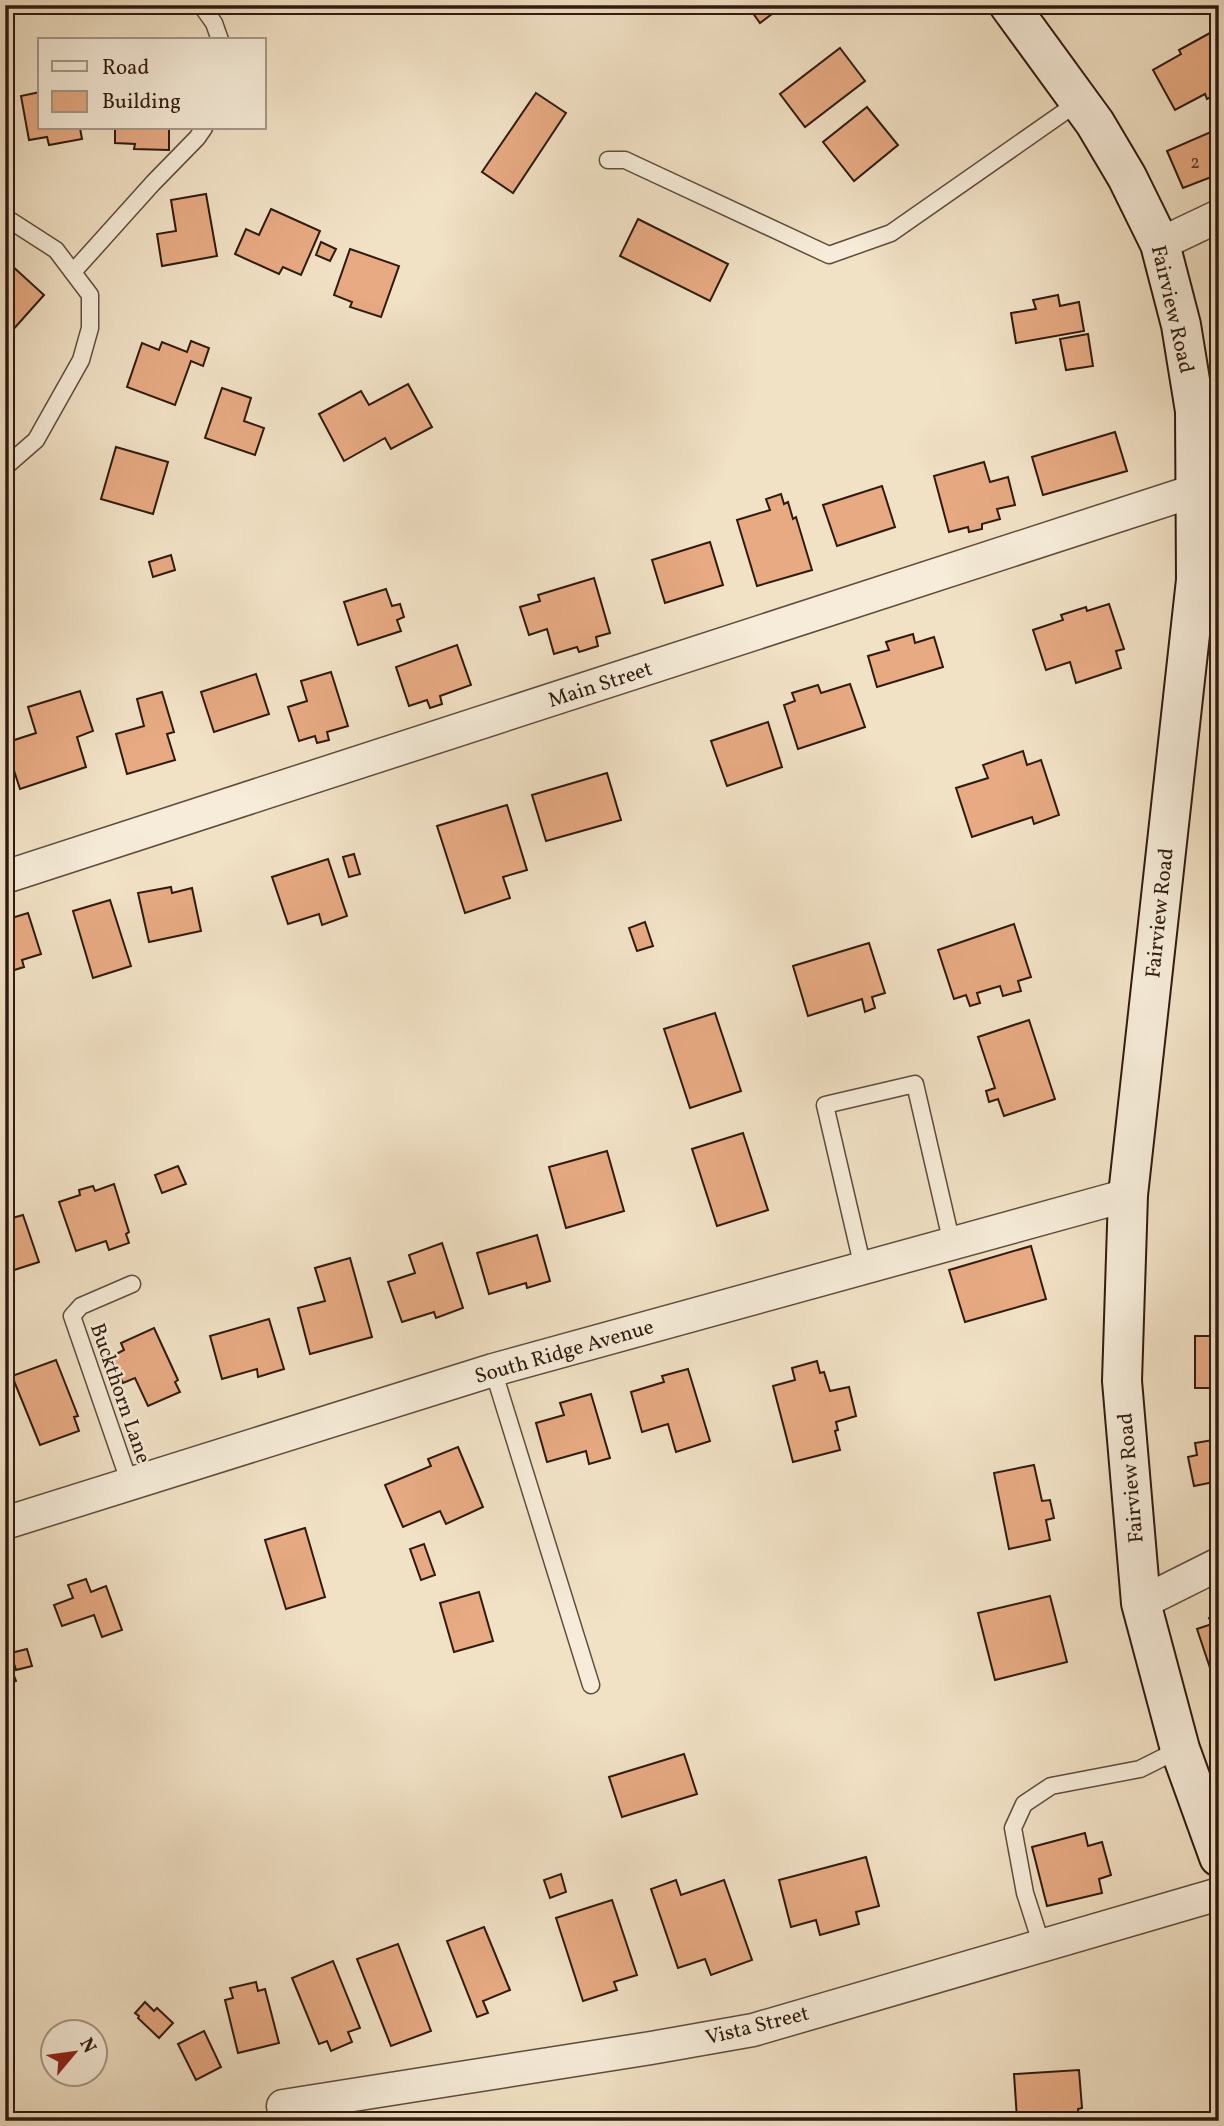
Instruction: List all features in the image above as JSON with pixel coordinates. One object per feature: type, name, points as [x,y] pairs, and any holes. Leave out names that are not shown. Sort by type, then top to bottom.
[{"type":"main road","name":"Fairview Road","points":[[1009,5],[1080,101],[1127,177],[1160,244],[1181,325],[1195,411],[1196,580],[1128,1195],[1122,1381],[1141,1602],[1180,1749],[1219,1857]]},
{"type":"street","points":[[1160,244],[1219,216]]},
{"type":"street","name":"Main Street","points":[[5,877],[1194,491]]},
{"type":"street","name":"South Ridge Avenue","points":[[5,1523],[493,1370],[1128,1195]]},
{"type":"street","points":[[1141,1602],[1219,1564]]},
{"type":"street","name":"Vista Street","points":[[283,2106],[753,2030],[1219,1894]]},
{"type":"lane","points":[[201,5],[214,23],[219,38]]},
{"type":"lane","points":[[608,160],[625,160],[829,255],[891,233],[1080,101]]},
{"type":"lane","points":[[73,272],[203,130]]},
{"type":"lane","points":[[5,220],[11,221],[56,250],[90,295],[90,328],[81,360],[36,440],[5,467]]},
{"type":"lane","points":[[863,1268],[825,1105],[915,1084],[952,1244]]},
{"type":"lane","name":"Buckthorn Lane","points":[[130,1484],[72,1316],[81,1306],[132,1284]]},
{"type":"lane","points":[[493,1370],[591,1685]]},
{"type":"lane","points":[[1042,1946],[1025,1893],[1013,1828],[1024,1804],[1051,1786],[1140,1769],[1180,1749]]},
{"type":"building","points":[[747,5],[784,5],[760,23]]},
{"type":"building","points":[[1219,28],[1219,92],[1207,99],[1205,94],[1175,110],[1153,70],[1181,54],[1179,50]]},
{"type":"building","points":[[840,48],[865,81],[805,127],[780,94]]},
{"type":"building","points":[[38,92],[38,130],[80,130],[82,139],[49,145],[47,137],[29,140],[21,96]]},
{"type":"building","points":[[536,93],[566,113],[513,193],[482,172]]},
{"type":"building","points":[[867,107],[898,145],[854,181],[823,142]]},
{"type":"building","points":[[115,130],[169,130],[169,150],[134,149],[135,144],[115,143]]},
{"type":"building","points":[[1213,131],[1219,144],[1219,174],[1183,188],[1167,151]]},
{"type":"building","points":[[206,194],[217,256],[162,266],[157,234],[176,231],[171,200]]},
{"type":"building","points":[[271,209],[320,231],[301,275],[283,267],[279,274],[235,254],[246,229],[259,235]]},
{"type":"building","points":[[638,219],[728,264],[710,301],[620,256]]},
{"type":"building","points":[[321,242],[336,249],[330,261],[316,255]]},
{"type":"building","points":[[350,249],[399,266],[381,317],[350,307],[352,302],[334,295]]},
{"type":"building","points":[[10,264],[44,295],[11,332],[5,326],[5,270]]},
{"type":"building","points":[[1058,295],[1060,306],[1079,302],[1084,331],[1016,343],[1011,313],[1036,309],[1033,300]]},
{"type":"building","points":[[1088,334],[1093,366],[1066,370],[1060,339]]},
{"type":"building","points":[[191,341],[209,348],[203,366],[191,361],[175,405],[127,387],[142,343],[159,350],[162,342],[187,352]]},
{"type":"building","points":[[408,384],[432,427],[391,449],[385,438],[344,461],[319,414],[361,391],[369,405]]},
{"type":"building","points":[[222,388],[251,398],[244,421],[264,428],[255,455],[205,438]]},
{"type":"building","points":[[1115,432],[1127,471],[1043,495],[1032,457]]},
{"type":"building","points":[[116,447],[168,462],[153,514],[101,499]]},
{"type":"building","points":[[984,462],[990,482],[1008,477],[1015,505],[997,509],[1000,519],[982,524],[982,529],[969,532],[968,527],[949,532],[934,476]]},
{"type":"building","points":[[882,486],[895,527],[837,546],[823,505]]},
{"type":"building","points":[[781,494],[784,504],[788,502],[793,519],[796,517],[812,570],[757,586],[737,520],[770,510],[766,499]]},
{"type":"building","points":[[710,542],[723,585],[665,603],[652,560]]},
{"type":"building","points":[[171,555],[175,570],[153,577],[149,562]]},
{"type":"building","points":[[594,578],[610,633],[596,637],[598,646],[579,652],[577,647],[554,654],[547,629],[529,635],[520,607],[540,601],[538,595]]},
{"type":"building","points":[[386,589],[392,606],[400,604],[404,617],[397,620],[401,631],[358,645],[344,602]]},
{"type":"building","points":[[1109,604],[1124,649],[1116,651],[1121,668],[1076,683],[1070,662],[1046,670],[1033,630],[1063,620],[1061,615],[1086,607],[1087,611]]},
{"type":"building","points":[[913,634],[915,643],[934,637],[943,667],[877,687],[868,656],[889,650],[886,642]]},
{"type":"building","points":[[457,645],[471,685],[440,696],[442,704],[430,708],[427,700],[409,706],[396,667]]},
{"type":"building","points":[[331,672],[348,726],[327,732],[329,740],[317,743],[315,736],[299,741],[288,707],[307,701],[301,681]]},
{"type":"building","points":[[256,674],[269,714],[214,732],[201,692]]},
{"type":"building","points":[[850,684],[865,727],[798,749],[784,705],[795,701],[792,693],[818,685],[821,693]]},
{"type":"building","points":[[80,691],[93,731],[77,737],[86,767],[20,789],[5,743],[36,733],[28,707]]},
{"type":"building","points":[[162,692],[174,732],[167,734],[175,760],[127,774],[116,734],[144,726],[137,699]]},
{"type":"building","points":[[768,722],[782,767],[727,786],[711,741]]},
{"type":"building","points":[[1023,751],[1027,765],[1041,760],[1059,815],[1034,824],[1032,817],[972,837],[956,788],[988,778],[983,765]]},
{"type":"building","points":[[607,773],[621,820],[546,841],[532,795]]},
{"type":"building","points":[[507,805],[527,870],[503,877],[510,898],[465,913],[437,826]]},
{"type":"building","points":[[354,854],[360,874],[349,877],[343,857]]},
{"type":"building","points":[[328,859],[347,916],[322,925],[319,914],[288,924],[272,877]]},
{"type":"building","points":[[171,887],[172,893],[192,888],[201,931],[149,942],[138,893]]},
{"type":"building","points":[[110,900],[131,966],[93,978],[73,911]]},
{"type":"building","points":[[28,913],[41,954],[22,960],[24,967],[5,973],[5,920]]},
{"type":"building","points":[[645,922],[653,946],[637,951],[629,928]]},
{"type":"building","points":[[1014,924],[1031,977],[1018,981],[1021,991],[1003,996],[1000,986],[977,993],[980,1003],[970,1006],[966,995],[954,999],[938,950]]},
{"type":"building","points":[[869,943],[885,993],[872,997],[875,1008],[865,1012],[862,999],[808,1016],[793,966]]},
{"type":"building","points":[[715,1013],[741,1091],[690,1108],[664,1029]]},
{"type":"building","points":[[1029,1020],[1055,1099],[1004,1116],[998,1099],[989,1102],[986,1091],[995,1088],[978,1037]]},
{"type":"building","points":[[743,1133],[768,1210],[717,1226],[692,1149]]},
{"type":"building","points":[[607,1151],[624,1211],[566,1228],[549,1167]]},
{"type":"building","points":[[178,1166],[186,1184],[162,1193],[155,1175]]},
{"type":"building","points":[[114,1184],[129,1232],[126,1234],[129,1243],[109,1250],[106,1241],[76,1251],[59,1202],[80,1195],[79,1190],[93,1186],[95,1191]]},
{"type":"building","points":[[23,1215],[39,1262],[11,1271],[14,1280],[5,1283],[5,1220]]},
{"type":"building","points":[[537,1235],[550,1281],[527,1288],[526,1283],[489,1294],[477,1253]]},
{"type":"building","points":[[442,1243],[463,1308],[436,1318],[434,1312],[402,1322],[388,1282],[415,1273],[409,1255]]},
{"type":"building","points":[[1031,1246],[1046,1299],[965,1322],[949,1270]]},
{"type":"building","points":[[350,1258],[372,1337],[310,1354],[298,1308],[325,1301],[315,1268]]},
{"type":"building","points":[[269,1319],[284,1369],[258,1377],[257,1369],[222,1379],[210,1336]]},
{"type":"building","points":[[154,1328],[178,1380],[175,1382],[180,1392],[148,1406],[135,1378],[123,1383],[110,1357],[124,1350],[121,1343]]},
{"type":"building","points":[[1195,1336],[1219,1336],[1219,1388],[1195,1388]]},
{"type":"building","points":[[56,1360],[78,1416],[74,1417],[79,1431],[40,1445],[12,1376]]},
{"type":"building","points":[[817,1361],[830,1391],[849,1387],[856,1416],[836,1422],[838,1430],[835,1431],[840,1450],[793,1462],[773,1386],[795,1380],[792,1368]]},
{"type":"building","points":[[688,1369],[710,1441],[676,1452],[668,1424],[642,1432],[631,1392],[664,1382],[662,1376]]},
{"type":"building","points":[[591,1394],[610,1458],[589,1464],[586,1451],[547,1462],[536,1423],[564,1415],[560,1403]]},
{"type":"building","points":[[5,1436],[12,1456],[5,1458]]},
{"type":"building","points":[[1219,1439],[1219,1481],[1194,1486],[1188,1457],[1197,1455],[1195,1443]]},
{"type":"building","points":[[458,1447],[483,1507],[446,1524],[440,1511],[403,1527],[385,1485],[431,1466],[428,1459]]},
{"type":"building","points":[[1034,1465],[1042,1501],[1050,1500],[1054,1518],[1046,1520],[1050,1540],[1009,1549],[994,1473]]},
{"type":"building","points":[[305,1528],[325,1597],[286,1609],[265,1540]]},
{"type":"building","points":[[424,1544],[435,1575],[421,1580],[410,1549]]},
{"type":"building","points":[[86,1579],[91,1592],[106,1586],[122,1630],[102,1637],[94,1615],[62,1626],[54,1605],[73,1598],[68,1585]]},
{"type":"building","points":[[479,1592],[493,1641],[454,1652],[440,1603]]},
{"type":"building","points":[[1050,1596],[1067,1662],[995,1680],[978,1613]]},
{"type":"building","points":[[1219,1614],[1219,1675],[1213,1677],[1197,1629],[1212,1624],[1209,1618]]},
{"type":"building","points":[[27,1649],[32,1666],[16,1670],[11,1653]]},
{"type":"building","points":[[11,1668],[16,1681],[5,1685],[5,1670]]},
{"type":"building","points":[[684,1754],[697,1794],[622,1817],[609,1777]]},
{"type":"building","points":[[1085,1833],[1088,1846],[1102,1842],[1111,1875],[1099,1879],[1102,1893],[1047,1906],[1032,1847]]},
{"type":"building","points":[[866,1857],[879,1906],[856,1912],[859,1924],[820,1935],[816,1920],[791,1927],[779,1880]]},
{"type":"building","points":[[561,1874],[566,1892],[550,1898],[544,1880]]},
{"type":"building","points":[[676,1880],[681,1895],[724,1880],[752,1960],[711,1975],[705,1959],[678,1968],[651,1889]]},
{"type":"building","points":[[612,1900],[637,1975],[614,1982],[617,1990],[583,2001],[556,1918]]},
{"type":"building","points":[[484,1927],[510,1990],[483,2001],[488,2013],[477,2017],[447,1941]]},
{"type":"building","points":[[398,1944],[431,2031],[391,2046],[357,1959]]},
{"type":"building","points":[[333,1961],[360,2028],[348,2032],[352,2042],[331,2051],[327,2041],[319,2044],[292,1978]]},
{"type":"building","points":[[256,1982],[258,1991],[265,1989],[279,2043],[238,2053],[225,2000],[233,1998],[230,1988]]},
{"type":"building","points":[[145,2002],[154,2011],[157,2008],[173,2023],[159,2038],[135,2013]]},
{"type":"building","points":[[204,2031],[221,2067],[196,2080],[178,2044]]},
{"type":"building","points":[[1079,2070],[1082,2108],[1078,2109],[1079,2121],[1017,2119],[1014,2074]]}]
